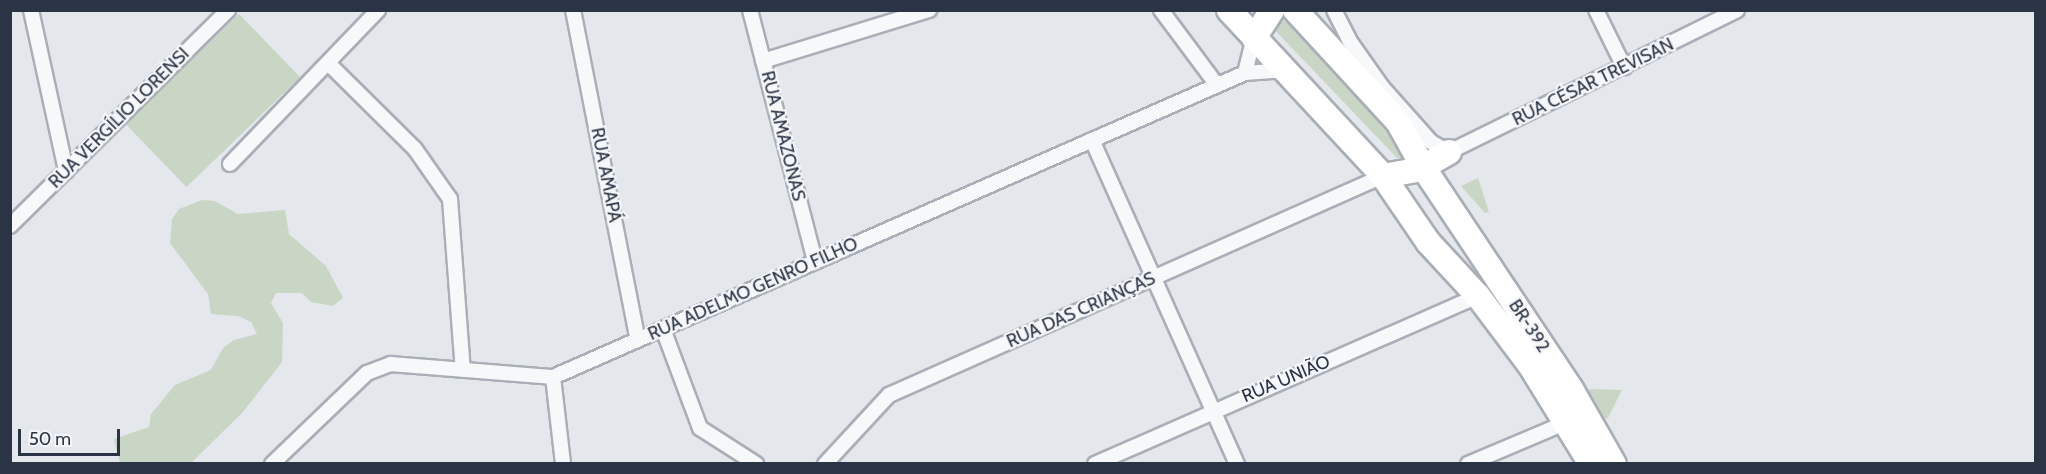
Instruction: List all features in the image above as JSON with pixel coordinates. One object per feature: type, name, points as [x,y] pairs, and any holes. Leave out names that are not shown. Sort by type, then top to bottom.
[{"type":"highway","name":"BR-392","points":[[1228,10],[1289,72],[1412,162],[1440,190],[1571,390],[1614,464]]},
{"type":"highway","points":[[1254,38],[1272,10]]},
{"type":"highway","name":"BR-392","points":[[1304,15],[1391,114],[1412,162],[1428,242],[1478,296],[1530,365],[1591,464]]},
{"type":"street","points":[[31,10],[66,171]]},
{"type":"street","name":"RUA VERGÍLIO LORENSI","points":[[10,226],[228,10]]},
{"type":"street","points":[[230,164],[378,10]]},
{"type":"street","name":"RUA AMAPÁ","points":[[573,10],[638,340]]},
{"type":"street","name":"RUA AMAZONAS","points":[[750,10],[815,262]]},
{"type":"street","points":[[763,60],[929,10]]},
{"type":"street","points":[[1161,10],[1217,85]]},
{"type":"street","points":[[1334,10],[1349,40],[1382,87],[1431,142],[1412,162]]},
{"type":"street","points":[[1596,10],[1624,67]]},
{"type":"street","name":"RUA CÉSAR TREVISAN","points":[[1412,162],[1624,67],[1737,10]]},
{"type":"street","points":[[1245,73],[1254,38]]},
{"type":"street","points":[[328,63],[415,149],[450,199],[463,370]]},
{"type":"street","name":"RUA ADELMO GENRO FILHO","points":[[272,464],[367,373],[391,364],[554,377],[1245,73],[1282,68],[1289,72]]},
{"type":"street","points":[[1092,140],[1237,464]]},
{"type":"street","name":"RUA DAS CRIANÇAS","points":[[825,464],[889,395],[1154,279],[1358,184],[1412,162]]},
{"type":"street","name":"RUA UNIÃO","points":[[1095,464],[1213,410],[1478,296]]},
{"type":"street","points":[[663,329],[700,428],[756,464]]},
{"type":"street","points":[[554,377],[563,464]]},
{"type":"street","points":[[1468,464],[1566,423]]},
{"type":"green space","points":[[239,14],[300,77],[186,187],[125,124]]},
{"type":"green space","points":[[1275,19],[1288,22],[1383,117],[1407,156],[1403,159],[1397,158],[1271,26]]},
{"type":"green space","points":[[1478,178],[1489,212],[1485,213],[1461,186]]},
{"type":"green space","points":[[202,200],[215,201],[238,214],[285,210],[289,234],[326,266],[343,298],[333,306],[311,302],[302,293],[276,293],[271,303],[283,323],[282,362],[242,413],[191,463],[120,463],[114,439],[149,427],[151,414],[175,385],[211,370],[223,348],[234,340],[257,334],[251,322],[238,316],[211,314],[208,294],[170,243],[172,219],[179,209]]},
{"type":"green space","points":[[1591,389],[1622,390],[1608,418],[1601,420],[1586,392]]}]
